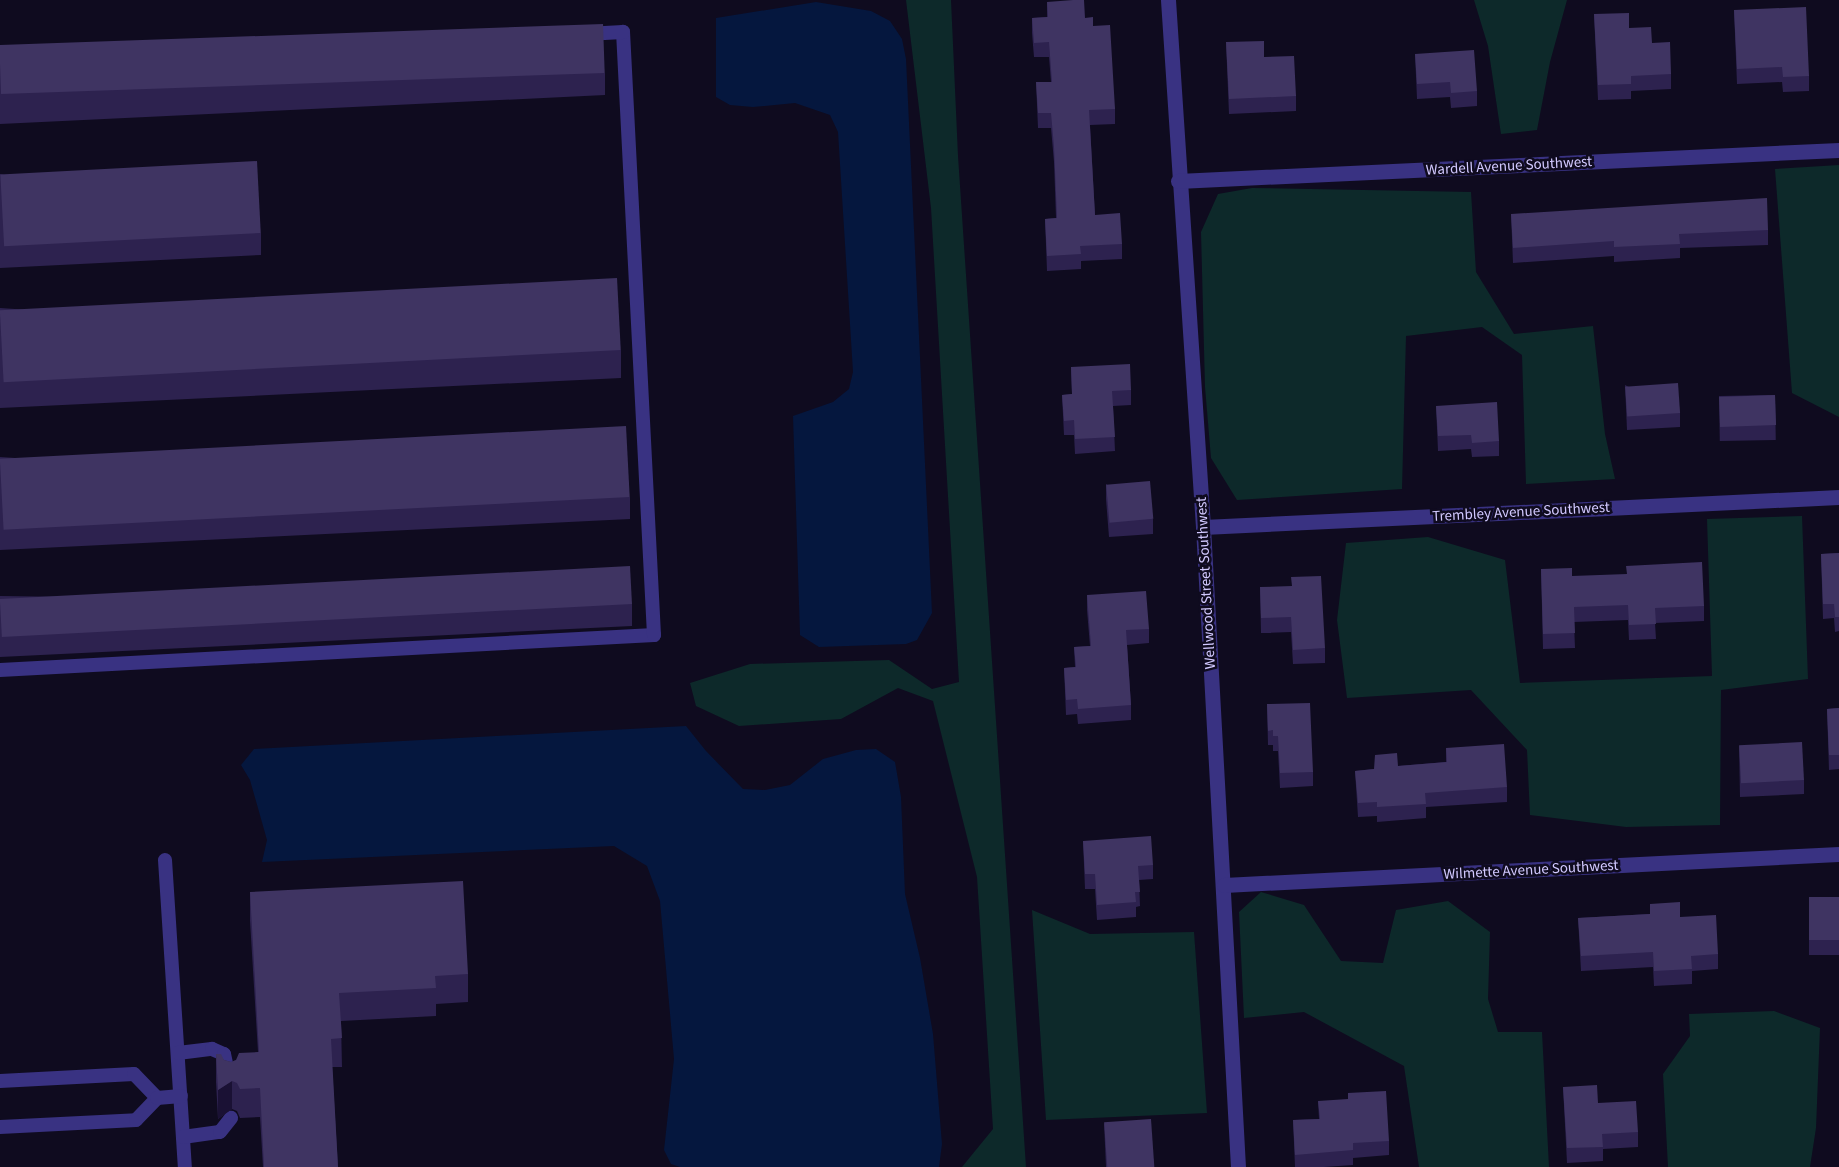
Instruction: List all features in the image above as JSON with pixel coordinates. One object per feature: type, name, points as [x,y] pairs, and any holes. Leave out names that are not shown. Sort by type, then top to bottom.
[{"type":"street","name":"Wellwood Street Southwest","points":[[1168,0],[1178,181],[1203,526],[1238,1167]]},
{"type":"street","name":"Wardell Avenue Southwest","points":[[1178,181],[1839,150]]},
{"type":"street","name":"Trembley Avenue Southwest","points":[[1203,526],[1839,497]]},
{"type":"street","name":"Wilmette Avenue Southwest","points":[[1224,885],[1839,854]]},
{"type":"lane","points":[[0,670],[654,635],[623,32],[576,34]]},
{"type":"lane","points":[[165,860],[185,1167]]},
{"type":"lane","points":[[178,1053],[212,1049],[224,1054],[230,1082]]},
{"type":"lane","points":[[0,1081],[134,1074],[157,1098]]},
{"type":"lane","points":[[0,1127],[136,1120],[157,1098],[180,1096]]},
{"type":"lane","points":[[183,1137],[220,1132],[231,1118]]},
{"type":"green space","points":[[906,0],[951,0],[958,156],[1026,1167],[962,1167],[993,1129],[977,877],[933,701],[898,688],[841,719],[739,726],[696,706],[690,683],[750,664],[889,660],[932,689],[959,682],[931,208]]},
{"type":"green space","points":[[1474,0],[1567,0],[1550,62],[1537,130],[1501,134],[1488,46]]},
{"type":"green space","points":[[1839,165],[1839,417],[1792,393],[1775,169]]},
{"type":"green space","points":[[1252,188],[1471,192],[1476,272],[1514,334],[1593,326],[1605,434],[1615,479],[1526,484],[1522,355],[1482,327],[1406,336],[1402,489],[1237,500],[1211,458],[1205,387],[1201,232],[1218,194]]},
{"type":"green space","points":[[1802,516],[1808,679],[1721,690],[1720,825],[1626,827],[1530,815],[1527,750],[1471,690],[1347,698],[1337,620],[1346,543],[1428,537],[1505,560],[1520,683],[1712,676],[1707,519]]},
{"type":"green space","points":[[1261,892],[1304,905],[1341,961],[1383,963],[1396,910],[1448,901],[1490,932],[1488,999],[1498,1032],[1542,1032],[1549,1167],[1419,1167],[1404,1066],[1304,1012],[1244,1018],[1239,912]]},
{"type":"green space","points":[[1032,910],[1090,934],[1194,932],[1207,1113],[1046,1120]]},
{"type":"green space","points":[[1774,1011],[1820,1028],[1816,1128],[1810,1167],[1668,1167],[1663,1074],[1690,1036],[1689,1014]]},
{"type":"water","points":[[816,2],[871,11],[890,21],[902,39],[906,59],[932,613],[917,640],[906,644],[819,647],[800,635],[793,416],[833,402],[849,389],[853,372],[838,132],[830,115],[795,103],[753,107],[730,105],[716,97],[716,18]]},
{"type":"water","points":[[686,726],[706,751],[743,789],[765,790],[790,785],[823,759],[856,750],[876,749],[895,762],[901,797],[905,894],[920,958],[933,1034],[942,1144],[939,1167],[680,1167],[671,1164],[664,1150],[674,1059],[660,901],[647,866],[614,846],[262,862],[267,840],[250,780],[241,765],[254,749]]},
{"type":"building","points":[[1084,0],[1085,18],[1093,17],[1093,26],[1110,25],[1115,109],[1089,110],[1095,215],[1120,213],[1122,244],[1080,246],[1081,254],[1047,256],[1045,219],[1057,218],[1054,147],[1051,113],[1038,113],[1036,82],[1052,82],[1049,42],[1034,43],[1032,18],[1048,17],[1047,2]]},
{"type":"building","points":[[1806,7],[1809,76],[1783,77],[1782,67],[1737,69],[1734,10]]},
{"type":"building","points":[[1629,13],[1629,28],[1651,27],[1652,43],[1670,42],[1671,74],[1631,76],[1631,84],[1598,85],[1594,14]]},
{"type":"building","points":[[603,24],[605,73],[1,94],[0,45]]},
{"type":"building","points":[[1264,41],[1264,57],[1294,56],[1296,96],[1229,99],[1226,42]]},
{"type":"building","points":[[1474,50],[1477,91],[1451,93],[1450,82],[1417,84],[1415,54]]},
{"type":"building","points":[[257,161],[261,233],[4,246],[0,174]]},
{"type":"building","points":[[1767,198],[1768,230],[1679,234],[1680,244],[1614,247],[1614,241],[1513,248],[1511,214]]},
{"type":"building","points":[[617,278],[621,350],[4,382],[0,310]]},
{"type":"building","points":[[1130,364],[1131,390],[1112,391],[1115,437],[1075,439],[1074,420],[1064,421],[1062,395],[1072,394],[1071,367]]},
{"type":"building","points":[[1678,383],[1680,413],[1627,417],[1625,387]]},
{"type":"building","points":[[1775,395],[1776,425],[1720,427],[1719,397]]},
{"type":"building","points":[[1497,402],[1499,441],[1472,443],[1471,435],[1438,436],[1436,406]]},
{"type":"building","points":[[626,426],[630,497],[4,530],[0,459]]},
{"type":"building","points":[[1150,481],[1153,519],[1109,523],[1106,485]]},
{"type":"building","points":[[1839,553],[1839,617],[1835,617],[1834,604],[1823,604],[1821,554]]},
{"type":"building","points":[[1702,562],[1704,606],[1655,608],[1656,624],[1629,625],[1628,605],[1574,607],[1575,633],[1543,634],[1541,569],[1572,568],[1572,576],[1627,574],[1626,566]]},
{"type":"building","points":[[630,566],[632,604],[2,637],[0,599]]},
{"type":"building","points":[[1321,576],[1325,648],[1293,650],[1291,617],[1261,618],[1260,587],[1292,586],[1291,577]]},
{"type":"building","points":[[1146,591],[1149,629],[1126,630],[1131,705],[1078,709],[1077,699],[1066,700],[1064,668],[1076,667],[1074,647],[1091,646],[1087,595]]},
{"type":"building","points":[[1310,703],[1313,772],[1280,773],[1278,736],[1273,736],[1273,730],[1268,731],[1267,704]]},
{"type":"building","points":[[1839,708],[1839,755],[1829,755],[1827,709]]},
{"type":"building","points":[[1802,742],[1804,780],[1741,783],[1739,745]]},
{"type":"building","points":[[1504,744],[1507,787],[1425,793],[1426,804],[1377,807],[1377,802],[1358,803],[1355,771],[1374,769],[1375,755],[1397,753],[1398,766],[1447,762],[1446,748]]},
{"type":"building","points":[[1151,836],[1153,865],[1138,866],[1140,892],[1135,892],[1136,902],[1097,905],[1095,874],[1085,874],[1083,841]]},
{"type":"building","points":[[463,881],[468,974],[435,976],[436,988],[339,993],[342,1038],[331,1039],[338,1167],[264,1167],[260,1088],[240,1089],[237,1083],[232,1081],[218,1090],[216,1054],[221,1054],[224,1060],[231,1062],[236,1060],[239,1053],[259,1052],[250,892]]},
{"type":"building","points":[[1809,897],[1839,897],[1839,940],[1809,940]]},
{"type":"building","points":[[1680,902],[1680,917],[1716,915],[1718,954],[1691,956],[1692,969],[1654,971],[1653,952],[1581,956],[1578,918],[1650,914],[1650,904]]},
{"type":"building","points":[[1597,1085],[1598,1103],[1636,1101],[1638,1132],[1602,1134],[1603,1147],[1567,1148],[1563,1087]]},
{"type":"building","points":[[1386,1091],[1389,1141],[1353,1143],[1353,1150],[1295,1155],[1293,1120],[1320,1119],[1318,1101],[1348,1099],[1348,1093]]},
{"type":"building","points":[[1151,1119],[1154,1167],[1107,1167],[1104,1122]]}]
